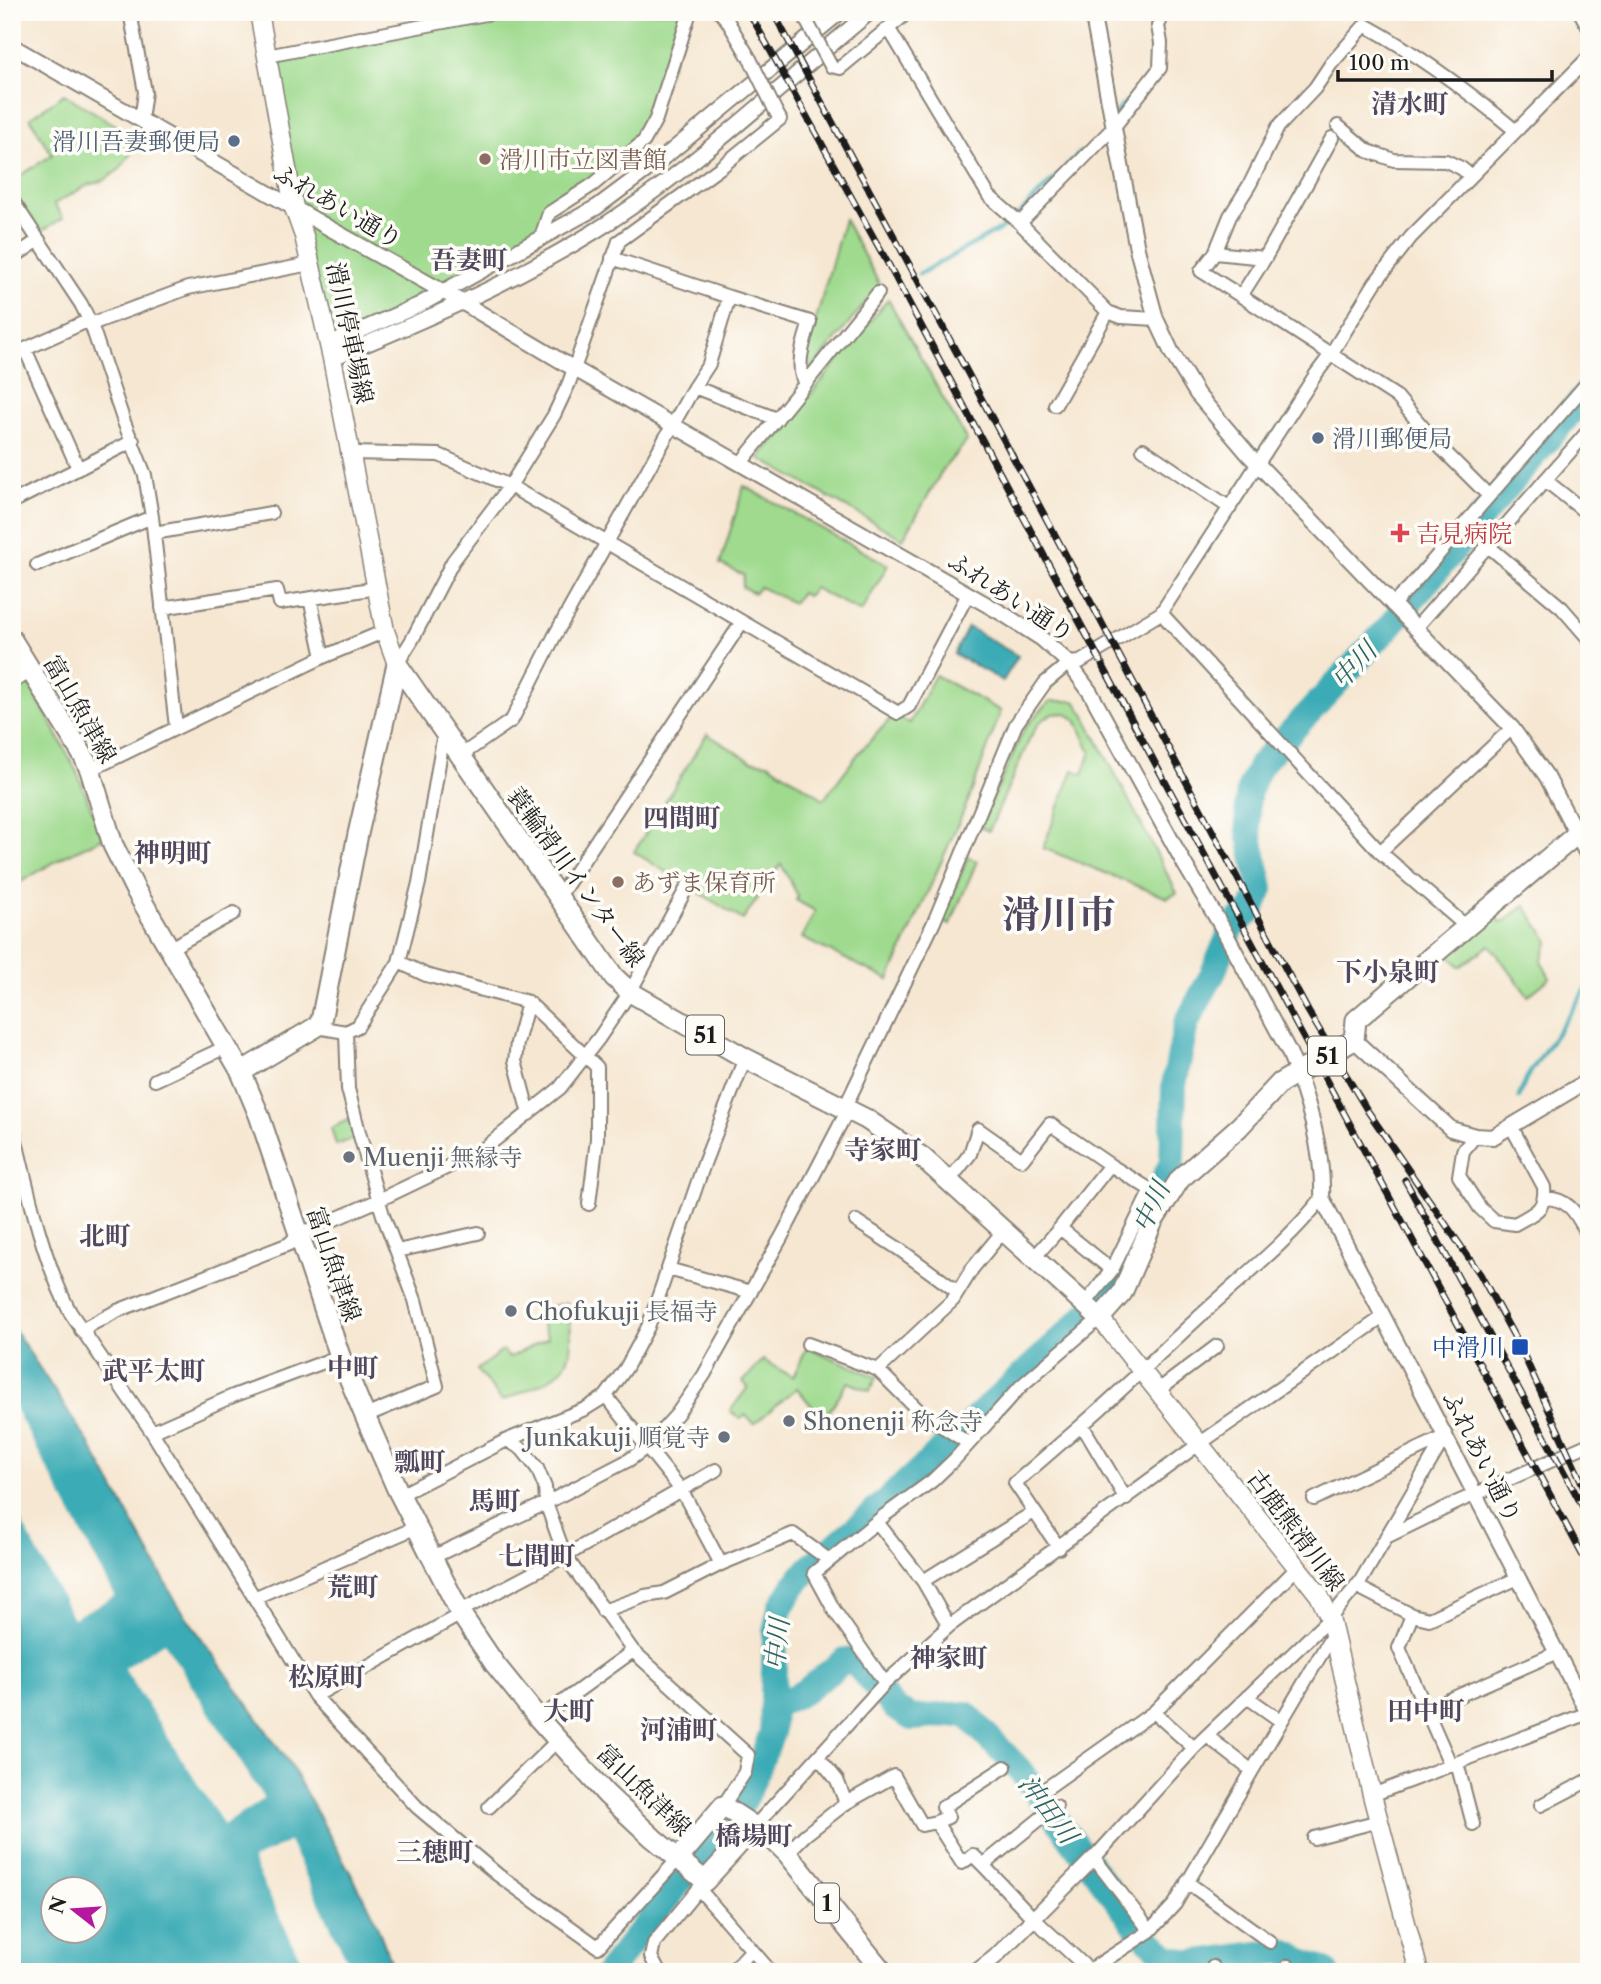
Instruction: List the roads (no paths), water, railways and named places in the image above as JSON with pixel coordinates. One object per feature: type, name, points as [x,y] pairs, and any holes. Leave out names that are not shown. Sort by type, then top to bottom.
[{"type":"main road","name":"滑川停車場線","points":[[259,12],[294,208],[330,351],[385,631],[397,664]]},
{"type":"main road","name":"富山魚津線","points":[[12,640],[76,742],[90,769],[113,845],[169,949],[241,1072],[259,1115],[340,1356],[400,1494],[461,1614],[494,1663],[539,1719],[606,1794],[653,1838],[679,1858],[702,1885]]},
{"type":"main road","name":"蓑輪滑川インター線","points":[[397,664],[614,977],[630,992],[744,1058],[845,1107],[922,1157],[1100,1318]]},
{"type":"main road","points":[[241,1072],[316,1027],[321,1021],[358,834],[397,664]]},
{"type":"main road","name":"51","points":[[1100,1318],[1122,1293],[1153,1221],[1180,1179],[1238,1127],[1280,1083],[1354,1040],[1356,1020],[1583,829]]},
{"type":"main road","name":"古鹿熊滑川線","points":[[1100,1318],[1319,1595],[1331,1626],[1419,1972]]},
{"type":"main road","name":"富山魚津線","points":[[679,1858],[723,1806],[755,1826],[788,1853],[883,1972]]},
{"type":"main road","points":[[702,1885],[755,1826]]},
{"type":"street","points":[[130,12],[145,92],[141,120]]},
{"type":"street","points":[[267,56],[496,12]]},
{"type":"street","points":[[540,240],[548,213],[594,184],[644,141],[656,119],[690,12]]},
{"type":"street","points":[[397,664],[453,561],[510,486],[554,415],[619,241],[721,167],[780,119],[750,59],[720,12]]},
{"type":"street","points":[[330,351],[597,207],[668,154],[840,12]]},
{"type":"street","points":[[330,351],[460,301],[597,230],[679,171],[870,12]]},
{"type":"street","points":[[807,16],[831,66],[840,68],[908,12]]},
{"type":"street","points":[[1092,12],[1137,249],[1156,319],[1172,353],[1197,394],[1257,464],[1512,728],[1583,829],[1589,858]]},
{"type":"street","points":[[1020,223],[1113,128],[1160,68],[1161,43],[1158,26],[1164,12]]},
{"type":"street","points":[[1580,12],[1589,28]]},
{"type":"street","points":[[1489,496],[1397,397],[1201,271],[1214,253],[1230,216],[1251,184],[1278,127],[1315,88],[1331,64],[1365,24],[1446,74],[1516,131]]},
{"type":"street","points":[[888,29],[989,196],[1020,223],[1108,313],[1121,317],[1156,319]]},
{"type":"street","name":"ふれあい通り","points":[[12,46],[968,594],[1042,639],[1069,663],[1108,722],[1185,865],[1222,927],[1298,1072],[1323,1174],[1322,1198],[1588,1714]]},
{"type":"street","points":[[432,1557],[629,1460],[648,1446],[677,1414],[691,1395],[751,1292],[843,1119],[845,1107],[934,922],[1016,724],[1045,682],[1069,663],[1080,662],[1161,613],[1375,283],[1411,237],[1589,57]]},
{"type":"street","points":[[1338,126],[1368,151],[1394,160],[1446,161],[1471,176]]},
{"type":"street","points":[[1241,296],[1332,138]]},
{"type":"street","points":[[12,200],[81,304],[91,324],[145,475],[176,727]]},
{"type":"street","points":[[12,258],[38,240]]},
{"type":"street","points":[[1214,253],[1265,258]]},
{"type":"street","points":[[612,258],[810,322],[802,351],[800,374],[805,384]]},
{"type":"street","points":[[12,355],[85,322],[91,324],[188,288],[310,264]]},
{"type":"street","points":[[740,464],[878,293]]},
{"type":"street","points":[[460,756],[512,720],[606,542],[709,364],[729,297]]},
{"type":"street","points":[[1055,405],[1108,313]]},
{"type":"street","points":[[25,349],[78,468]]},
{"type":"street","points":[[1402,614],[1410,587],[1589,381]]},
{"type":"street","points":[[694,387],[777,419]]},
{"type":"street","points":[[1402,614],[1488,545],[1589,430]]},
{"type":"street","points":[[12,502],[133,441]]},
{"type":"street","points":[[1143,449],[1230,508]]},
{"type":"street","points":[[351,453],[439,454],[510,486],[898,713],[909,706],[968,594]]},
{"type":"street","points":[[1545,480],[1589,515]]},
{"type":"street","points":[[154,533],[271,513]]},
{"type":"street","points":[[37,565],[152,517]]},
{"type":"street","points":[[1488,545],[1562,608],[1589,639]]},
{"type":"street","points":[[162,608],[276,590],[280,603],[377,588]]},
{"type":"street","points":[[311,603],[323,657]]},
{"type":"street","points":[[1161,613],[1380,852],[1468,928]]},
{"type":"street","points":[[558,898],[742,622]]},
{"type":"street","points":[[90,769],[323,657],[385,631]]},
{"type":"street","points":[[12,682],[31,671]]},
{"type":"street","points":[[1380,852],[1512,728]]},
{"type":"street","points":[[316,1027],[346,1032],[358,1026],[399,962],[419,883],[444,733]]},
{"type":"street","points":[[81,1329],[117,1311],[289,1244],[298,1236],[481,1152],[560,1088],[586,1055],[630,992],[691,880]]},
{"type":"street","points":[[169,949],[234,913]]},
{"type":"street","points":[[399,962],[426,975],[528,1002],[597,1067],[597,1139],[589,1204]]},
{"type":"street","points":[[528,1002],[515,1060],[529,1114]]},
{"type":"street","points":[[346,1032],[348,1089],[379,1200],[415,1300],[438,1386],[365,1416]]},
{"type":"street","points":[[1354,1040],[1451,1129],[1475,1136],[1493,1137],[1589,1080]]},
{"type":"street","points":[[155,1080],[226,1046]]},
{"type":"street","points":[[400,1494],[507,1440],[585,1409],[606,1396],[626,1368],[648,1327],[705,1161],[744,1058]]},
{"type":"street","points":[[12,1124],[29,1196],[61,1294],[81,1329],[152,1432],[315,1696],[417,1807],[498,1875],[598,1947],[679,1858]]},
{"type":"street","points":[[949,1181],[971,1153],[978,1129],[1022,1160],[1050,1124],[1152,1190],[1112,1270],[1084,1305]]},
{"type":"street","points":[[1475,1136],[1463,1151],[1459,1176],[1480,1208],[1494,1221],[1515,1224],[1542,1207],[1545,1198],[1544,1187],[1511,1126]]},
{"type":"street","points":[[1033,1259],[1110,1165]]},
{"type":"street","points":[[1059,1548],[1015,1483],[1142,1373],[1300,1226],[1322,1198]]},
{"type":"street","points":[[1545,1198],[1558,1199],[1572,1208],[1589,1237]]},
{"type":"street","points":[[856,1221],[900,1249],[958,1292]]},
{"type":"street","points":[[1060,1228],[1112,1270]]},
{"type":"street","points":[[878,1370],[953,1300],[972,1269],[1004,1230]]},
{"type":"street","points":[[397,1251],[478,1233]]},
{"type":"street","points":[[668,1269],[751,1292]]},
{"type":"street","points":[[755,1826],[886,1684],[949,1626],[1199,1444],[1383,1317]]},
{"type":"street","points":[[886,1684],[834,1610],[814,1573],[932,1481],[1021,1386],[1100,1318]]},
{"type":"street","points":[[808,1344],[878,1370],[919,1411],[968,1443]]},
{"type":"street","points":[[1157,1391],[1217,1346]]},
{"type":"street","points":[[152,1432],[233,1396],[340,1356]]},
{"type":"street","points":[[606,1396],[682,1491],[721,1564]]},
{"type":"street","points":[[1082,1425],[1126,1499]]},
{"type":"street","points":[[1314,1499],[1446,1435]]},
{"type":"street","points":[[936,1822],[962,1863],[973,1855],[1088,1971],[1150,1931],[1175,1904],[1331,1626],[1446,1435]]},
{"type":"street","points":[[507,1440],[522,1449],[537,1468],[565,1556],[633,1651],[748,1755],[745,1772],[723,1806]]},
{"type":"street","points":[[1384,1538],[1589,1444]]},
{"type":"street","points":[[315,1696],[461,1614],[468,1607],[565,1556],[716,1470]]},
{"type":"street","points":[[923,1581],[1034,1512]]},
{"type":"street","points":[[877,1522],[923,1581],[949,1626]]},
{"type":"street","points":[[256,1597],[417,1527]]},
{"type":"street","points":[[603,1611],[645,1595],[664,1593],[721,1564],[793,1534],[829,1560]]},
{"type":"street","points":[[1044,1790],[1154,1712],[1297,1567]]},
{"type":"street","points":[[1356,1586],[1412,1615],[1429,1619],[1518,1578]]},
{"type":"street","points":[[1412,1615],[1399,1648],[1426,1710],[1454,1764],[1473,1824]]},
{"type":"street","points":[[976,1972],[995,1957],[1094,1858],[1194,1748],[1247,1697],[1331,1626]]},
{"type":"street","points":[[539,1719],[633,1651]]},
{"type":"street","points":[[1426,1710],[1556,1653]]},
{"type":"street","points":[[1247,1697],[1280,1721]]},
{"type":"street","points":[[1154,1712],[1194,1748]]},
{"type":"street","points":[[1372,1795],[1588,1714]]},
{"type":"street","points":[[1207,1736],[1252,1771]]},
{"type":"street","points":[[489,1807],[558,1740]]},
{"type":"street","points":[[818,1757],[837,1780],[846,1803]]},
{"type":"street","points":[[788,1853],[805,1835],[846,1803],[894,1776],[922,1825],[948,1816],[943,1807],[1005,1767]]},
{"type":"street","points":[[1541,1805],[1589,1780]]},
{"type":"street","points":[[983,1865],[1056,1806]]},
{"type":"street","points":[[1314,1838],[1379,1821]]},
{"type":"street","points":[[1094,1858],[1150,1931]]},
{"type":"street","points":[[1187,1882],[1270,1942]]},
{"type":"street","points":[[659,1972],[650,1957],[654,1943],[702,1885],[771,1972]]},
{"type":"street","points":[[730,1972],[752,1950]]},
{"type":"water","points":[[968,627],[1018,656],[1003,681],[954,654]]},
{"type":"water","points":[[12,1326],[90,1445],[177,1603],[291,1766],[371,1910],[395,1972],[12,1972]]},
{"type":"waterway","points":[[1149,12],[1153,32]]},
{"type":"waterway","points":[[1114,115],[1127,101]]},
{"type":"waterway","points":[[919,274],[1008,225],[1080,153]]},
{"type":"waterway","name":"中川","points":[[608,1972],[737,1811],[750,1788],[772,1733],[775,1632],[780,1608],[794,1586],[809,1568],[870,1516],[1070,1331],[1096,1305],[1116,1279],[1172,1162],[1174,1085],[1186,1024],[1212,975],[1233,926],[1252,910],[1261,889],[1248,828],[1247,805],[1249,790],[1261,764],[1388,628],[1589,391]]},
{"type":"waterway","points":[[1519,1097],[1527,1077],[1589,985]]},
{"type":"waterway","name":"沖田川","points":[[774,1706],[804,1692],[845,1660],[853,1661],[896,1709],[912,1718],[966,1714],[1019,1769],[1141,1933],[1168,1957],[1190,1963],[1282,1951],[1327,1972]]},
{"type":"railway","points":[[749,12],[886,260],[1589,1567]]},
{"type":"railway","points":[[773,12],[1308,1011],[1367,1110],[1480,1274],[1520,1347],[1589,1498]]},
{"type":"railway","points":[[1405,1180],[1589,1518]]},
{"type":"place","name":"滑川吾妻郵便局","points":[[234,141]]},
{"type":"place","name":"滑川市立図書館","points":[[485,159]]},
{"type":"place","name":"滑川郵便局","points":[[1318,438]]},
{"type":"place","name":"吉見病院","points":[[1400,533]]},
{"type":"place","name":"あずま保育所","points":[[618,882]]},
{"type":"place","name":"Muenji 無縁寺","points":[[349,1157]]},
{"type":"place","name":"Chofukuji 長福寺","points":[[511,1311]]},
{"type":"place","name":"中滑川","points":[[1520,1347]]},
{"type":"place","name":"Shonenji 称念寺","points":[[789,1421]]},
{"type":"place","name":"Junkakuji 順覚寺","points":[[724,1437]]},
{"type":"district","name":"清水町","points":[[1410,104]]},
{"type":"district","name":"吾妻町","points":[[469,260]]},
{"type":"district","name":"四間町","points":[[682,818]]},
{"type":"district","name":"神明町","points":[[173,853]]},
{"type":"district","name":"滑川市","points":[[1059,914]]},
{"type":"district","name":"下小泉町","points":[[1388,972]]},
{"type":"district","name":"寺家町","points":[[883,1150]]},
{"type":"district","name":"北町","points":[[105,1236]]},
{"type":"district","name":"中町","points":[[353,1368]]},
{"type":"district","name":"武平太町","points":[[154,1371]]},
{"type":"district","name":"瓢町","points":[[420,1462]]},
{"type":"district","name":"馬町","points":[[495,1501]]},
{"type":"district","name":"七間町","points":[[537,1556]]},
{"type":"district","name":"荒町","points":[[353,1587]]},
{"type":"district","name":"神家町","points":[[949,1658]]},
{"type":"district","name":"松原町","points":[[327,1677]]},
{"type":"district","name":"大町","points":[[569,1711]]},
{"type":"district","name":"田中町","points":[[1426,1711]]},
{"type":"district","name":"河浦町","points":[[679,1730]]},
{"type":"district","name":"橋場町","points":[[754,1836]]},
{"type":"district","name":"三穂町","points":[[435,1852]]}]
